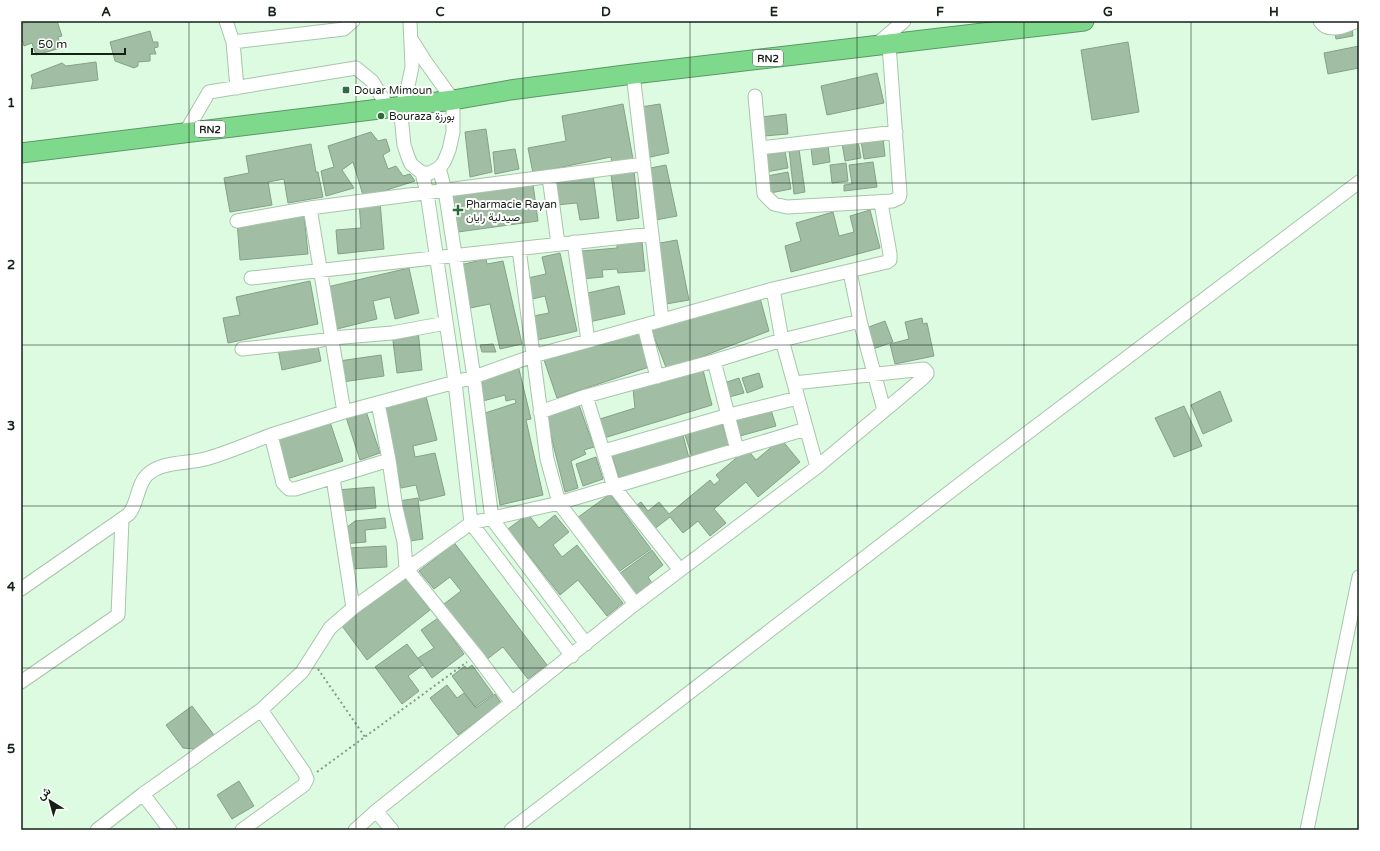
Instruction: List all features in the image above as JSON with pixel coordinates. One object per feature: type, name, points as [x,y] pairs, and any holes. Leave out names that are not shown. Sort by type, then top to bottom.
[{"type":"highway","name":"RN2","points":[[21,153],[453,100],[510,90],[633,74],[1084,21]]},
{"type":"street","points":[[226,21],[233,42],[237,88]]},
{"type":"street","points":[[233,42],[344,29],[353,21]]},
{"type":"street","points":[[394,107],[406,95],[412,66],[410,21]]},
{"type":"street","points":[[754,96],[764,194],[774,204],[787,207],[881,203],[896,200],[900,194],[896,132],[881,46],[904,21]]},
{"type":"street","points":[[1320,21],[1324,27],[1329,28],[1348,26],[1357,21]]},
{"type":"street","points":[[411,39],[425,62],[453,100],[453,132],[449,150],[444,162],[439,168],[430,173],[422,173]]},
{"type":"street","points":[[185,133],[209,92],[356,68],[372,81],[394,107],[408,158],[411,164],[422,173],[427,192],[455,382],[472,523],[572,656]]},
{"type":"street","points":[[633,74],[662,320]]},
{"type":"street","points":[[760,148],[896,132]]},
{"type":"street","points":[[237,221],[310,208],[644,164]]},
{"type":"street","points":[[439,168],[445,190],[456,256],[474,377],[492,519],[586,644]]},
{"type":"street","points":[[549,177],[558,244]]},
{"type":"street","points":[[511,830],[971,475],[1359,182]]},
{"type":"street","points":[[21,589],[122,520],[133,509],[142,481],[154,470],[162,466],[205,459],[271,435],[344,412],[474,377],[533,356],[773,289],[882,264],[890,260],[890,254],[881,203]]},
{"type":"street","points":[[310,208],[344,412]]},
{"type":"street","points":[[251,278],[652,234]]},
{"type":"street","points":[[574,242],[588,341]]},
{"type":"street","points":[[519,248],[547,459],[559,504],[635,604]]},
{"type":"street","points":[[850,272],[860,321],[884,410]]},
{"type":"street","points":[[773,289],[782,340],[816,467]]},
{"type":"street","points":[[540,412],[586,396],[714,361],[782,340],[860,321]]},
{"type":"street","points":[[242,349],[332,338],[392,333],[446,323]]},
{"type":"street","points":[[644,326],[657,377]]},
{"type":"street","points":[[714,361],[737,450]]},
{"type":"street","points":[[356,830],[376,811],[572,656],[635,604],[816,467],[922,379],[927,372],[924,369],[794,383]]},
{"type":"street","points":[[586,396],[614,487],[680,570]]},
{"type":"street","points":[[604,451],[729,415],[798,398]]},
{"type":"street","points":[[378,403],[390,460],[396,508],[404,542],[406,568],[476,655],[512,703]]},
{"type":"street","points":[[98,830],[143,794],[261,710],[290,685],[302,672],[330,628],[353,608],[406,568],[472,523],[559,504],[806,429]]},
{"type":"street","points":[[271,435],[285,487],[295,489],[390,460]]},
{"type":"street","points":[[333,478],[353,608]]},
{"type":"street","points":[[21,682],[118,615],[122,520]]},
{"type":"street","points":[[1307,830],[1359,577]]},
{"type":"street","points":[[242,830],[304,785],[307,780],[304,772],[261,710]]},
{"type":"street","points":[[143,794],[170,830]]},
{"type":"street","points":[[376,811],[392,830]]},
{"type":"path","points":[[307,780],[366,738],[476,655]]},
{"type":"path","points":[[310,658],[366,738]]},
{"type":"building","points":[[30,21],[57,21],[62,36],[58,37],[61,48],[36,55],[32,43],[24,46],[21,35],[21,24]]},
{"type":"building","points":[[1351,21],[1353,36],[1336,39],[1333,23]]},
{"type":"building","points":[[150,31],[153,42],[158,42],[158,47],[154,48],[156,54],[150,54],[150,61],[138,62],[138,66],[134,68],[115,61],[110,42]]},
{"type":"building","points":[[1128,42],[1139,112],[1092,120],[1081,50]]},
{"type":"building","points":[[1359,46],[1359,68],[1328,74],[1324,53]]},
{"type":"building","points":[[96,62],[98,80],[31,89],[33,81],[31,75],[62,63],[66,66]]},
{"type":"building","points":[[877,73],[884,103],[827,115],[821,86]]},
{"type":"building","points":[[623,104],[633,159],[612,163],[611,157],[533,173],[528,148],[566,141],[562,116]]},
{"type":"building","points":[[660,104],[669,153],[646,158],[641,107]]},
{"type":"building","points":[[786,114],[788,134],[764,136],[762,117]]},
{"type":"building","points":[[486,129],[492,172],[470,177],[465,132]]},
{"type":"building","points":[[371,132],[378,141],[386,139],[390,151],[383,155],[388,169],[396,166],[403,176],[410,174],[415,181],[365,197],[362,192],[353,162],[342,170],[354,188],[326,196],[321,171],[334,167],[328,146]]},
{"type":"building","points":[[883,138],[885,156],[864,159],[861,141]]},
{"type":"building","points":[[858,141],[861,158],[845,161],[842,143]]},
{"type":"building","points":[[311,144],[316,172],[318,172],[323,197],[288,203],[284,179],[268,182],[272,205],[230,212],[224,178],[249,173],[246,156]]},
{"type":"building","points":[[828,145],[830,162],[813,165],[811,148]]},
{"type":"building","points":[[515,149],[519,169],[495,174],[493,152]]},
{"type":"building","points":[[799,149],[805,192],[794,194],[789,150]]},
{"type":"building","points":[[785,151],[788,168],[766,172],[764,152]]},
{"type":"building","points":[[873,162],[877,187],[844,191],[844,185],[852,184],[849,165]]},
{"type":"building","points":[[846,163],[848,181],[832,183],[830,165]]},
{"type":"building","points":[[666,165],[677,216],[656,220],[645,169]]},
{"type":"building","points":[[634,171],[639,218],[617,221],[611,174]]},
{"type":"building","points":[[788,172],[791,189],[770,193],[767,176]]},
{"type":"building","points":[[593,175],[599,218],[580,220],[577,203],[556,205],[553,181]]},
{"type":"building","points":[[533,184],[538,221],[458,232],[451,194]]},
{"type":"building","points":[[380,202],[384,249],[338,254],[336,230],[361,228],[359,203]]},
{"type":"building","points":[[870,210],[880,248],[791,272],[785,246],[801,241],[796,223],[833,212],[839,236],[854,232],[850,216]]},
{"type":"building","points":[[304,215],[308,254],[240,260],[237,221]]},
{"type":"building","points":[[677,240],[689,300],[666,304],[654,244]]},
{"type":"building","points":[[642,242],[645,271],[618,273],[617,269],[602,270],[603,277],[582,279],[580,259],[583,258],[582,251],[617,248],[617,244]]},
{"type":"building","points":[[560,253],[577,331],[533,341],[528,317],[549,313],[545,296],[528,300],[523,279],[546,274],[542,257]]},
{"type":"building","points":[[486,259],[487,264],[503,261],[522,344],[500,349],[490,304],[470,308],[460,265]]},
{"type":"building","points":[[409,268],[419,313],[395,319],[390,297],[373,301],[377,319],[337,329],[327,287]]},
{"type":"building","points":[[310,281],[318,324],[228,343],[223,318],[240,315],[236,297]]},
{"type":"building","points":[[619,286],[625,314],[589,322],[583,294]]},
{"type":"building","points":[[760,298],[769,331],[667,370],[651,329]]},
{"type":"building","points":[[922,318],[923,324],[927,323],[934,356],[895,364],[890,344],[909,339],[905,322]]},
{"type":"building","points":[[885,321],[893,342],[873,349],[866,328]]},
{"type":"building","points":[[418,330],[422,370],[397,373],[392,333]]},
{"type":"building","points":[[639,331],[649,367],[557,398],[543,357]]},
{"type":"building","points":[[317,341],[321,361],[282,370],[278,349]]},
{"type":"building","points":[[493,344],[496,352],[482,352],[480,345]]},
{"type":"building","points":[[381,355],[384,376],[342,382],[339,361]]},
{"type":"building","points":[[518,365],[531,419],[526,420],[543,495],[500,505],[485,413],[516,403],[515,399],[506,401],[505,395],[483,401],[482,380]]},
{"type":"building","points":[[703,370],[712,405],[604,438],[600,419],[635,408],[633,389]]},
{"type":"building","points":[[759,373],[763,387],[747,393],[742,378]]},
{"type":"building","points":[[739,378],[744,393],[729,397],[724,383]]},
{"type":"building","points":[[1220,391],[1232,421],[1203,434],[1191,405]]},
{"type":"building","points":[[426,396],[437,440],[413,446],[415,457],[435,453],[445,495],[420,501],[416,485],[401,488],[382,406]]},
{"type":"building","points":[[578,402],[594,447],[584,450],[586,454],[571,461],[578,488],[565,492],[546,416]]},
{"type":"building","points":[[1184,406],[1202,446],[1174,457],[1155,418]]},
{"type":"building","points":[[365,408],[380,453],[360,460],[345,414]]},
{"type":"building","points":[[771,410],[776,426],[740,436],[736,420]]},
{"type":"building","points":[[329,419],[343,461],[287,479],[273,437]]},
{"type":"building","points":[[721,420],[729,445],[692,457],[684,432]]},
{"type":"building","points":[[683,435],[689,458],[619,478],[611,452]]},
{"type":"building","points":[[781,439],[800,462],[758,497],[746,482],[714,509],[726,523],[710,536],[698,521],[683,533],[670,517],[653,530],[634,507],[641,502],[648,511],[659,502],[669,514],[710,480],[714,485],[720,480],[716,475],[747,449],[756,460]]},
{"type":"building","points":[[596,457],[603,479],[583,486],[576,464]]},
{"type":"building","points":[[374,487],[376,508],[341,511],[337,490]]},
{"type":"building","points":[[610,494],[651,549],[617,573],[577,518]]},
{"type":"building","points":[[418,498],[423,539],[404,542],[399,501]]},
{"type":"building","points":[[528,514],[539,528],[555,515],[569,532],[553,545],[562,557],[577,545],[623,603],[607,616],[578,580],[560,595],[508,529]]},
{"type":"building","points":[[385,518],[386,528],[365,530],[366,542],[343,544],[346,528],[355,521]]},
{"type":"building","points":[[453,541],[547,665],[528,679],[503,647],[486,660],[444,604],[461,591],[450,577],[434,589],[419,571],[436,558],[434,556]]},
{"type":"building","points":[[386,546],[387,567],[351,569],[349,548]]},
{"type":"building","points":[[652,550],[663,565],[648,577],[652,583],[635,595],[619,574]]},
{"type":"building","points":[[403,575],[430,610],[367,660],[340,623]]},
{"type":"building","points":[[438,618],[464,654],[432,678],[418,658],[434,648],[421,630]]},
{"type":"building","points":[[407,644],[423,665],[408,676],[419,691],[402,704],[375,667]]},
{"type":"building","points":[[472,665],[493,694],[475,707],[452,676],[465,666],[467,669]]},
{"type":"building","points":[[447,685],[457,698],[464,693],[476,708],[495,694],[501,703],[458,735],[430,698]]},
{"type":"building","points":[[192,706],[214,735],[194,749],[183,748],[166,725]]},
{"type":"building","points":[[239,781],[254,806],[232,819],[217,795]]},
{"type":"place","name":"Douar Mimoun","points":[[346,90]]},
{"type":"place","name":"Bouraza بورزة","points":[[381,116]]},
{"type":"place","name":"Pharmacie Rayan صيدلية رايان","points":[[458,210]]}]
